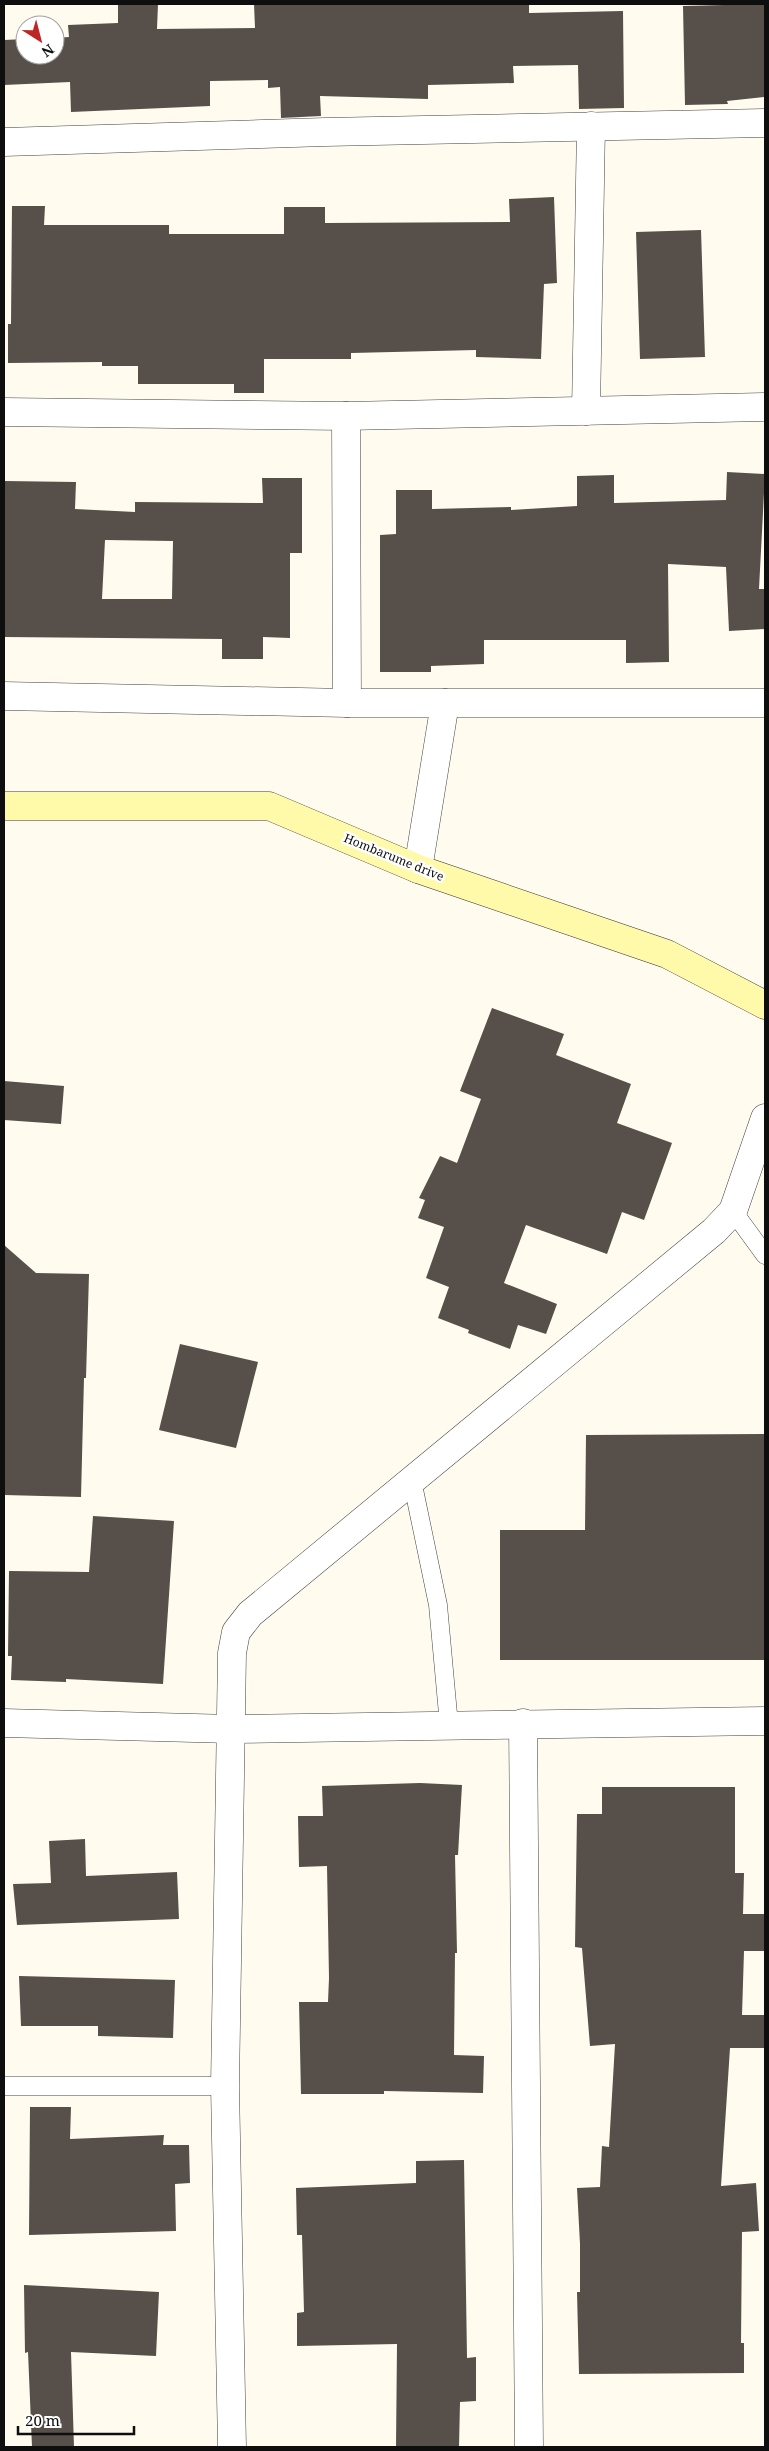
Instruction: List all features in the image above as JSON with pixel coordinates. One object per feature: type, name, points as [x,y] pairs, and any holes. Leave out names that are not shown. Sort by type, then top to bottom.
[{"type":"street","points":[[4,142],[765,123]]},
{"type":"street","points":[[586,412],[591,126]]},
{"type":"street","points":[[4,412],[346,416],[765,407]]},
{"type":"street","points":[[346,416],[347,703]]},
{"type":"street","points":[[4,696],[347,703],[765,703]]},
{"type":"street","points":[[418,869],[444,703]]},
{"type":"street","name":"Hombarume drive","points":[[4,806],[269,806],[418,869],[667,954],[765,1006]]},
{"type":"street","points":[[232,2447],[225,2086],[232,1652],[236,1632],[250,1614],[714,1231],[733,1211],[765,1118]]},
{"type":"street","points":[[4,1723],[232,1729],[523,1723],[765,1721]]},
{"type":"street","points":[[523,1723],[529,2447]]},
{"type":"lane","points":[[733,1211],[765,1255]]},
{"type":"lane","points":[[412,1480],[438,1605],[449,1725]]},
{"type":"lane","points":[[4,2086],[225,2086]]},
{"type":"building","points":[[118,4],[158,4],[157,29],[255,28],[254,4],[529,4],[529,13],[623,11],[624,108],[579,109],[578,65],[513,66],[514,83],[428,85],[428,99],[320,96],[321,116],[281,118],[280,87],[268,88],[268,80],[210,81],[210,106],[71,112],[70,82],[4,85],[4,40],[15,39],[15,65],[65,65],[65,37],[69,37],[68,25],[118,23]]},
{"type":"building","points":[[765,4],[765,97],[727,101],[728,104],[685,105],[683,6]]},
{"type":"building","points":[[554,197],[557,283],[544,284],[541,359],[476,357],[476,350],[351,353],[351,359],[264,359],[264,393],[234,393],[234,384],[138,384],[138,366],[102,366],[102,362],[8,363],[8,324],[11,324],[12,206],[45,206],[44,225],[169,225],[169,234],[284,234],[284,207],[325,207],[325,223],[510,222],[509,199]]},
{"type":"building","points":[[701,230],[705,357],[640,359],[636,232]]},
{"type":"building","points":[[727,472],[765,474],[759,589],[765,589],[765,629],[729,631],[726,567],[668,564],[669,662],[626,663],[626,640],[484,640],[484,664],[431,666],[431,672],[380,672],[380,535],[396,534],[396,490],[432,490],[432,509],[511,507],[511,510],[577,506],[577,476],[614,475],[614,503],[726,500]]},
{"type":"building","points":[[262,478],[302,478],[302,553],[290,553],[290,638],[263,637],[263,659],[222,659],[222,639],[4,637],[4,481],[76,482],[75,509],[135,512],[135,502],[263,503]],"holes":[[[105,540],[173,541],[172,599],[102,599]]]},
{"type":"building","points":[[492,1008],[564,1034],[556,1055],[631,1084],[617,1123],[672,1143],[644,1220],[622,1212],[607,1254],[526,1225],[504,1283],[557,1304],[546,1334],[518,1325],[510,1349],[468,1333],[469,1330],[438,1318],[449,1287],[426,1278],[444,1227],[418,1218],[425,1200],[419,1198],[440,1156],[457,1163],[481,1099],[460,1091]]},
{"type":"building","points":[[4,1081],[64,1086],[61,1124],[4,1120]]},
{"type":"building","points":[[4,1245],[36,1273],[89,1274],[81,1497],[4,1495]]},
{"type":"building","points":[[180,1344],[258,1362],[236,1448],[159,1430]]},
{"type":"building","points":[[765,1434],[765,1660],[500,1660],[500,1530],[585,1530],[586,1435]]},
{"type":"building","points":[[93,1516],[174,1521],[163,1684],[66,1679],[66,1682],[11,1680],[12,1656],[8,1656],[9,1571],[89,1572]]},
{"type":"building","points":[[420,1783],[462,1785],[458,1855],[455,1855],[457,1953],[455,1953],[454,2055],[484,2056],[483,2093],[384,2091],[384,2094],[301,2094],[299,2002],[328,2002],[329,1978],[327,1866],[299,1867],[298,1816],[323,1816],[322,1786]]},
{"type":"building","points":[[602,1787],[735,1787],[735,1873],[744,1873],[743,1914],[765,1914],[765,1951],[744,1951],[742,2015],[765,2015],[765,2048],[730,2048],[721,2186],[756,2183],[759,2231],[742,2232],[741,2343],[744,2343],[744,2373],[579,2374],[577,2292],[580,2292],[580,2244],[577,2188],[600,2187],[602,2146],[609,2147],[615,2044],[590,2046],[582,1948],[575,1947],[577,1814],[602,1814]]},
{"type":"building","points":[[85,1839],[86,1876],[177,1872],[179,1919],[17,1925],[13,1884],[51,1883],[49,1841]]},
{"type":"building","points":[[19,1976],[175,1980],[173,2038],[98,2036],[98,2026],[21,2026]]},
{"type":"building","points":[[30,2107],[71,2107],[70,2139],[164,2135],[163,2145],[189,2145],[190,2183],[175,2184],[176,2231],[29,2235]]},
{"type":"building","points":[[464,2160],[467,2358],[476,2357],[476,2401],[460,2402],[459,2447],[396,2447],[397,2344],[297,2346],[297,2313],[304,2312],[302,2235],[297,2235],[296,2188],[416,2183],[416,2161]]},
{"type":"building","points":[[24,2285],[159,2292],[156,2356],[71,2352],[74,2447],[32,2447],[28,2352],[25,2353]]}]
